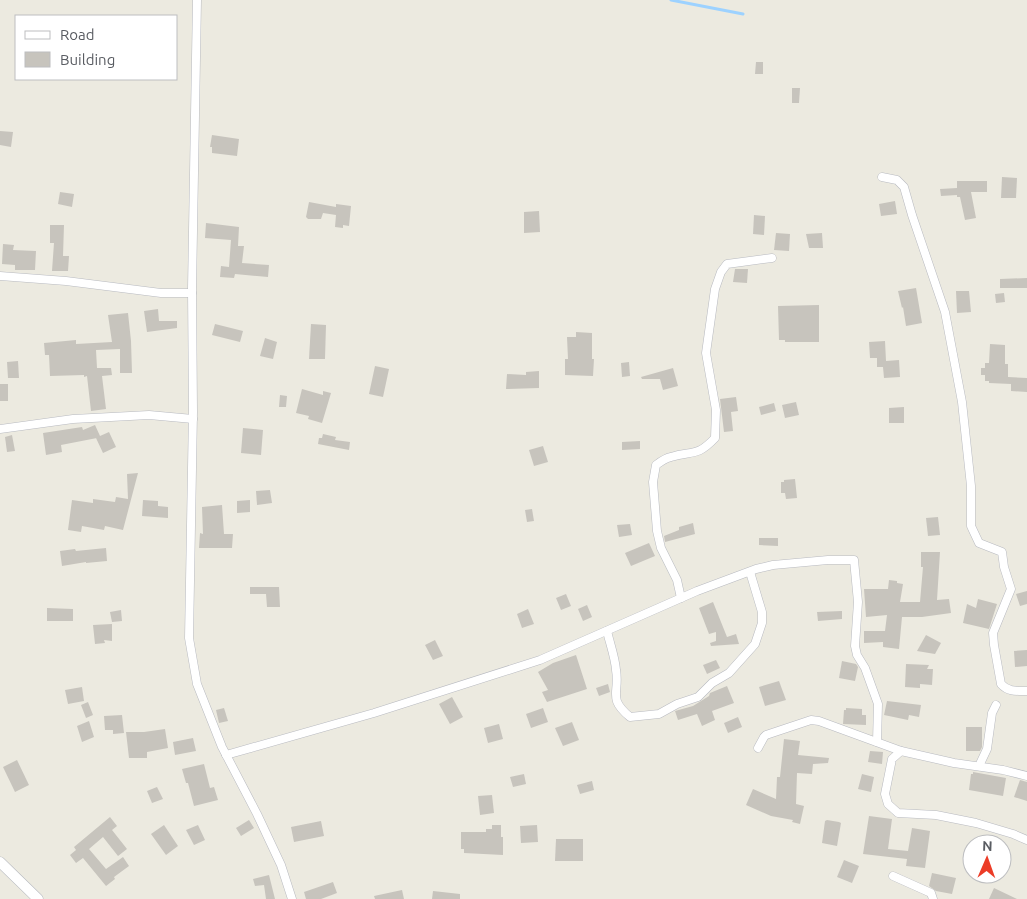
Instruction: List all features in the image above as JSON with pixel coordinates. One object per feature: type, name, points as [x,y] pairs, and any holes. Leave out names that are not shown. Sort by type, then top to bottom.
[{"type":"main road","points":[[0,862],[38,899]]},
{"type":"street","points":[[197,0],[189,638],[197,684],[226,755],[277,857],[292,899]]},
{"type":"street","points":[[882,177],[897,180],[904,188],[945,312],[962,402],[971,486],[971,526],[979,543],[1002,552],[1004,567],[1011,589],[993,633],[1001,684],[1011,691],[1027,691]]},
{"type":"street","points":[[681,598],[677,580],[661,548],[657,531],[652,482],[656,465],[670,457],[695,453],[707,446],[715,438],[716,410],[706,353],[715,288],[721,272],[727,264],[772,258]]},
{"type":"street","points":[[0,276],[162,293],[192,293]]},
{"type":"street","points":[[0,429],[73,419],[149,415],[193,419]]},
{"type":"street","points":[[226,755],[374,713],[531,663],[717,583],[750,572],[773,565],[854,560],[858,602],[855,646],[878,704],[877,742]]},
{"type":"street","points":[[607,631],[617,672],[615,696],[620,708],[630,716],[659,714],[677,704],[698,697],[712,682],[729,673],[755,644],[762,623],[762,612],[750,572]]},
{"type":"street","points":[[979,766],[987,749],[992,713],[996,705]]},
{"type":"street","points":[[758,748],[764,736],[811,720],[819,721],[901,751],[1027,776]]},
{"type":"street","points":[[901,751],[892,759],[884,794],[888,804],[898,813],[936,815],[976,823],[1027,840]]},
{"type":"street","points":[[893,876],[931,893],[933,899]]},
{"type":"building","points":[[756,62],[763,62],[763,74],[755,74]]},
{"type":"building","points":[[792,88],[800,88],[799,103],[792,103]]},
{"type":"building","points":[[0,131],[13,132],[11,147],[0,145]]},
{"type":"building","points":[[212,135],[239,139],[237,156],[212,153],[212,147],[210,147]]},
{"type":"building","points":[[1002,177],[1017,178],[1016,198],[1001,198]]},
{"type":"building","points":[[957,181],[987,181],[987,192],[971,192],[976,218],[965,220],[960,197],[957,197],[957,195],[941,196],[940,189],[957,188]]},
{"type":"building","points":[[60,192],[74,194],[72,207],[58,204]]},
{"type":"building","points":[[895,201],[897,214],[881,216],[879,204]]},
{"type":"building","points":[[309,202],[336,207],[336,204],[351,206],[349,226],[343,225],[343,228],[335,227],[336,215],[323,213],[321,219],[308,219],[306,217]]},
{"type":"building","points":[[539,211],[540,232],[524,233],[524,212]]},
{"type":"building","points":[[754,215],[765,216],[764,235],[753,234]]},
{"type":"building","points":[[206,223],[239,227],[238,246],[244,246],[242,263],[269,265],[268,277],[235,274],[234,278],[220,277],[221,266],[229,267],[231,240],[205,238]]},
{"type":"building","points":[[50,225],[64,225],[63,256],[69,256],[68,271],[52,271],[54,243],[50,243]]},
{"type":"building","points":[[776,233],[790,234],[789,251],[774,250]]},
{"type":"building","points":[[822,233],[823,248],[809,248],[806,234]]},
{"type":"building","points":[[3,244],[14,245],[13,250],[36,251],[35,270],[15,270],[15,265],[2,264]]},
{"type":"building","points":[[735,269],[748,269],[747,283],[733,282]]},
{"type":"building","points":[[1027,278],[1027,288],[1000,288],[1000,279]]},
{"type":"building","points":[[916,288],[922,323],[906,326],[898,291]]},
{"type":"building","points":[[956,291],[969,291],[971,312],[957,313]]},
{"type":"building","points":[[1004,293],[1005,302],[996,303],[995,294]]},
{"type":"building","points":[[819,305],[819,342],[785,342],[785,340],[779,340],[778,306]]},
{"type":"building","points":[[158,309],[159,321],[177,321],[177,328],[147,332],[144,311]]},
{"type":"building","points":[[128,313],[132,373],[120,373],[120,349],[96,350],[97,368],[111,368],[112,375],[102,376],[106,409],[91,411],[87,376],[50,376],[49,355],[45,355],[44,343],[76,340],[76,344],[112,342],[108,315]]},
{"type":"building","points":[[215,324],[243,331],[240,342],[212,335]]},
{"type":"building","points":[[311,324],[326,325],[325,359],[309,359]]},
{"type":"building","points":[[576,332],[592,333],[593,376],[565,375],[565,359],[568,359],[567,337],[576,337]]},
{"type":"building","points":[[265,338],[277,342],[273,359],[260,356]]},
{"type":"building","points":[[885,341],[886,361],[899,360],[900,377],[884,378],[883,367],[877,367],[877,358],[870,358],[869,342]]},
{"type":"building","points":[[990,344],[1005,345],[1005,364],[1008,364],[1008,377],[1027,378],[1027,392],[1011,391],[1011,384],[989,383],[989,381],[985,381],[985,375],[981,375],[981,368],[985,368],[985,363],[989,363]]},
{"type":"building","points":[[18,361],[19,378],[8,378],[7,362]]},
{"type":"building","points":[[629,362],[630,376],[622,377],[621,363]]},
{"type":"building","points":[[375,366],[389,369],[383,397],[369,394]]},
{"type":"building","points":[[673,368],[678,386],[663,390],[660,379],[642,379],[641,377]]},
{"type":"building","points":[[539,371],[539,388],[506,389],[507,374],[526,375],[526,372]]},
{"type":"building","points":[[0,384],[8,384],[8,401],[0,401]]},
{"type":"building","points":[[302,389],[323,395],[323,391],[331,393],[322,423],[308,419],[309,416],[296,413]]},
{"type":"building","points":[[280,395],[287,396],[286,407],[279,407]]},
{"type":"building","points":[[736,397],[738,411],[731,412],[733,431],[724,432],[720,399]]},
{"type":"building","points":[[796,402],[799,415],[785,418],[782,405]]},
{"type":"building","points":[[774,403],[776,411],[761,415],[759,407]]},
{"type":"building","points":[[904,407],[904,423],[889,423],[889,408]]},
{"type":"building","points":[[95,425],[100,436],[109,432],[116,447],[103,453],[96,438],[61,445],[62,452],[46,455],[43,433],[82,427],[83,430]]},
{"type":"building","points":[[243,428],[263,430],[261,455],[241,453]]},
{"type":"building","points":[[323,434],[336,437],[335,440],[350,442],[349,450],[318,444],[319,438],[322,438]]},
{"type":"building","points":[[12,435],[15,451],[7,452],[5,437]]},
{"type":"building","points":[[640,441],[640,449],[622,450],[622,442]]},
{"type":"building","points":[[543,446],[548,462],[534,466],[529,450]]},
{"type":"building","points":[[138,473],[123,530],[105,526],[104,530],[82,526],[81,532],[68,530],[72,500],[93,503],[93,499],[115,502],[116,497],[128,499],[127,474]]},
{"type":"building","points":[[795,479],[797,498],[786,499],[785,493],[781,493],[781,482]]},
{"type":"building","points":[[270,490],[272,503],[257,505],[256,491]]},
{"type":"building","points":[[143,500],[158,501],[158,506],[168,507],[168,518],[142,516]]},
{"type":"building","points":[[250,500],[250,512],[237,513],[237,501]]},
{"type":"building","points":[[222,505],[224,534],[233,534],[232,548],[199,548],[200,533],[203,534],[202,507]]},
{"type":"building","points":[[532,509],[534,521],[527,522],[525,510]]},
{"type":"building","points":[[938,517],[940,535],[928,536],[926,518]]},
{"type":"building","points":[[693,523],[695,534],[665,542],[664,536],[679,530],[679,527]]},
{"type":"building","points":[[630,524],[632,535],[619,537],[617,525]]},
{"type":"building","points":[[759,538],[778,538],[778,546],[759,545]]},
{"type":"building","points":[[649,543],[655,556],[631,566],[625,553]]},
{"type":"building","points":[[106,548],[107,561],[62,566],[60,551]]},
{"type":"building","points":[[921,552],[940,552],[937,600],[949,599],[951,613],[922,617],[902,617],[899,649],[883,647],[883,642],[864,643],[864,631],[885,631],[887,615],[866,617],[864,589],[888,589],[889,580],[897,581],[897,583],[903,584],[900,602],[920,602],[923,567],[921,567]]},
{"type":"building","points":[[250,587],[279,587],[280,607],[267,607],[266,594],[250,594]]},
{"type":"building","points":[[1027,591],[1027,604],[1020,606],[1016,594]]},
{"type":"building","points":[[566,594],[571,606],[561,610],[556,598]]},
{"type":"building","points":[[978,599],[997,604],[989,629],[963,623],[967,604],[976,608]]},
{"type":"building","points":[[713,602],[727,637],[736,634],[739,644],[711,646],[710,643],[716,641],[716,632],[709,634],[699,608]]},
{"type":"building","points":[[587,605],[592,617],[583,621],[578,609]]},
{"type":"building","points":[[47,608],[73,609],[73,621],[47,621]]},
{"type":"building","points":[[528,609],[534,624],[522,628],[517,614]]},
{"type":"building","points":[[121,610],[122,621],[112,622],[110,612]]},
{"type":"building","points":[[842,611],[842,619],[818,621],[817,612]]},
{"type":"building","points":[[112,624],[112,641],[104,640],[105,643],[95,644],[93,625]]},
{"type":"building","points":[[926,635],[941,643],[935,654],[917,651]]},
{"type":"building","points":[[435,640],[443,656],[433,660],[425,645]]},
{"type":"building","points":[[1027,650],[1027,666],[1015,667],[1014,651]]},
{"type":"building","points":[[576,655],[587,689],[547,702],[542,692],[548,690],[538,672],[553,663]]},
{"type":"building","points":[[716,660],[720,668],[707,674],[703,665]]},
{"type":"building","points":[[842,661],[856,664],[858,667],[855,681],[839,678]]},
{"type":"building","points":[[906,664],[929,665],[927,669],[933,669],[932,685],[920,684],[920,688],[905,687]]},
{"type":"building","points":[[779,681],[786,700],[765,706],[759,687]]},
{"type":"building","points":[[608,684],[610,692],[599,696],[596,688]]},
{"type":"building","points":[[727,686],[734,703],[712,711],[715,720],[702,726],[697,714],[678,720],[675,711],[693,706],[709,696],[710,693]]},
{"type":"building","points":[[82,687],[84,701],[68,704],[65,690]]},
{"type":"building","points":[[452,697],[463,717],[450,724],[439,704]]},
{"type":"building","points":[[887,701],[921,705],[919,717],[909,715],[908,720],[884,715]]},
{"type":"building","points":[[88,702],[93,715],[86,718],[81,705]]},
{"type":"building","points":[[224,708],[228,721],[219,723],[216,710]]},
{"type":"building","points":[[543,708],[548,722],[531,728],[526,714]]},
{"type":"building","points":[[846,708],[862,709],[862,715],[866,715],[866,725],[843,724],[844,710]]},
{"type":"building","points":[[122,715],[124,733],[113,734],[113,730],[105,730],[104,716]]},
{"type":"building","points":[[738,717],[742,727],[728,733],[724,723]]},
{"type":"building","points":[[89,721],[94,737],[82,742],[77,726]]},
{"type":"building","points":[[572,722],[579,740],[563,746],[555,728]]},
{"type":"building","points":[[499,724],[503,739],[488,743],[484,728]]},
{"type":"building","points":[[966,727],[982,727],[982,747],[980,751],[966,751]]},
{"type":"building","points":[[165,729],[168,748],[147,752],[147,758],[129,758],[126,732]]},
{"type":"building","points":[[193,738],[196,751],[175,755],[173,742]]},
{"type":"building","points":[[784,739],[800,741],[798,755],[829,758],[828,763],[813,764],[812,774],[797,773],[796,804],[804,806],[800,824],[792,822],[793,820],[771,816],[746,805],[753,789],[776,799],[777,777],[780,777]]},
{"type":"building","points":[[870,751],[883,752],[882,764],[868,762]]},
{"type":"building","points":[[17,760],[29,785],[15,792],[3,767]]},
{"type":"building","points":[[204,764],[210,788],[214,787],[218,800],[194,806],[182,769]]},
{"type":"building","points":[[973,772],[1006,778],[1003,796],[969,790],[971,774]]},
{"type":"building","points":[[524,774],[526,784],[513,787],[510,777]]},
{"type":"building","points":[[862,774],[874,777],[871,792],[858,789]]},
{"type":"building","points":[[1020,780],[1027,782],[1027,801],[1014,797]]},
{"type":"building","points":[[592,781],[594,790],[580,794],[577,785]]},
{"type":"building","points":[[157,787],[163,799],[152,803],[147,791]]},
{"type":"building","points":[[492,795],[494,813],[480,815],[478,796]]},
{"type":"building","points":[[869,816],[892,819],[888,849],[908,851],[912,828],[930,831],[925,868],[906,866],[907,859],[863,854]]},
{"type":"building","points":[[110,817],[117,826],[112,830],[127,849],[118,856],[103,837],[89,849],[106,869],[123,857],[129,866],[114,877],[115,879],[106,886],[83,858],[76,863],[70,855],[76,850],[74,847]]},
{"type":"building","points":[[249,820],[254,828],[241,836],[236,828]]},
{"type":"building","points":[[321,821],[324,836],[294,842],[291,827]]},
{"type":"building","points":[[825,821],[841,823],[837,846],[822,843]]},
{"type":"building","points":[[164,825],[178,846],[166,855],[151,834]]},
{"type":"building","points":[[198,825],[205,840],[194,845],[186,830]]},
{"type":"building","points":[[492,825],[501,825],[503,855],[464,853],[464,849],[461,849],[461,832],[486,832],[486,829],[492,829]]},
{"type":"building","points":[[537,825],[538,842],[521,843],[520,826]]},
{"type":"building","points":[[556,839],[583,839],[583,861],[555,861]]},
{"type":"building","points":[[844,860],[859,866],[852,883],[837,877]]},
{"type":"building","points":[[932,873],[956,878],[952,894],[936,891],[929,886]]},
{"type":"building","points":[[269,875],[275,899],[266,899],[264,885],[255,886],[253,879]]},
{"type":"building","points":[[333,882],[337,893],[321,899],[306,899],[304,892]]},
{"type":"building","points":[[994,888],[1017,899],[989,899]]},
{"type":"building","points":[[402,890],[404,899],[375,899],[374,896]]},
{"type":"building","points":[[433,891],[460,894],[460,899],[432,899]]},
{"type":"waterway","points":[[671,0],[743,14]]}]
